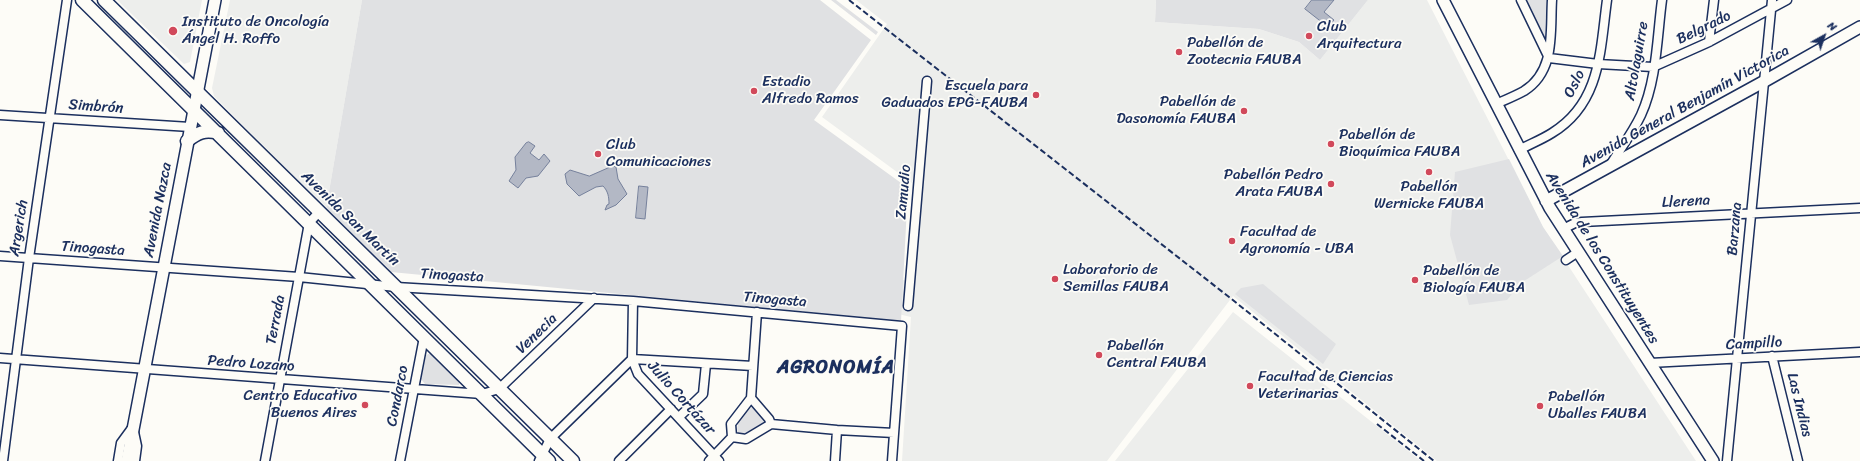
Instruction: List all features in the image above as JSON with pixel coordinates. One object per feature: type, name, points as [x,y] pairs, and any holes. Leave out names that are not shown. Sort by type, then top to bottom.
[{"type":"main road","name":"Avenida San Martín","points":[[82,0],[482,394],[543,458]]},
{"type":"main road","name":"Avenida San Martín","points":[[104,0],[573,461]]},
{"type":"main road","name":"Avenida Nazca","points":[[127,461],[162,268],[215,0]]},
{"type":"main road","name":"Avenida de los Constituyentes","points":[[1443,0],[1546,200],[1713,461]]},
{"type":"main road","name":"Avenida General Benjamín Victorica","points":[[1546,200],[1763,82],[1860,27]]},
{"type":"main road","points":[[187,141],[200,132],[206,130],[218,133]]},
{"type":"street","name":"Argerich","points":[[2,461],[29,258],[67,0]]},
{"type":"street","points":[[1521,0],[1549,58]]},
{"type":"street","points":[[1496,104],[1524,91],[1532,85],[1545,68],[1549,58],[1552,0]]},
{"type":"street","name":"Oslo","points":[[1519,150],[1552,133],[1573,116],[1592,86],[1598,64],[1607,0]]},
{"type":"street","name":"Altolaguirre","points":[[1610,166],[1641,114],[1650,89],[1662,0]]},
{"type":"street","points":[[1709,42],[1714,0]]},
{"type":"street","name":"Barzana","points":[[1727,461],[1750,213],[1772,0]]},
{"type":"street","name":"Belgrado","points":[[1653,67],[1709,42],[1787,0]]},
{"type":"street","points":[[1549,58],[1598,64],[1653,67]]},
{"type":"street","name":"Zamudio","points":[[908,306],[927,81]]},
{"type":"street","name":"Simbrón","points":[[0,115],[190,128]]},
{"type":"street","name":"Llerena","points":[[1563,228],[1582,222],[1860,208]]},
{"type":"street","points":[[309,223],[319,212]]},
{"type":"street","name":"Terrada","points":[[265,461],[309,223]]},
{"type":"street","points":[[1566,260],[1578,252]]},
{"type":"street","name":"Tinogasta","points":[[0,256],[299,277],[396,287],[633,301],[902,326],[894,433]]},
{"type":"street","name":"Venecia","points":[[499,389],[594,298]]},
{"type":"street","name":"Julio Cortázar","points":[[633,301],[632,359],[638,374],[671,409],[714,459]]},
{"type":"street","points":[[714,459],[732,437],[731,424],[752,398],[757,312]]},
{"type":"street","name":"Condarco","points":[[400,461],[424,337]]},
{"type":"street","name":"Campillo","points":[[1650,363],[1860,352]]},
{"type":"street","name":"Las Indias","points":[[1772,356],[1798,461]]},
{"type":"street","name":"Pedro Lozano","points":[[0,358],[482,394],[499,389]]},
{"type":"street","points":[[543,458],[550,439],[632,359],[753,366]]},
{"type":"street","points":[[679,418],[703,394],[706,364]]},
{"type":"street","points":[[752,398],[770,419],[770,424]]},
{"type":"street","points":[[618,461],[671,409]]},
{"type":"street","points":[[732,437],[746,439],[770,424],[894,433],[892,461]]},
{"type":"street","name":"Avenida Nazca","points":[[118,461],[121,443],[133,427]]},
{"type":"street","name":"Avenida Nazca","points":[[133,427],[138,446],[135,461]]},
{"type":"street","points":[[835,461],[837,430]]},
{"type":"shaded area","name":"Instituto de Oncología Ángel H. Roffo","points":[[117,0],[202,0],[190,62],[184,64]]},
{"type":"shaded area","points":[[230,0],[362,0],[326,209],[214,96],[212,88]]},
{"type":"shaded area","name":"Club Comunicaciones","points":[[362,0],[820,0],[871,40],[814,120],[908,188],[901,321],[391,272],[326,209]]},
{"type":"shaded area","points":[[831,0],[836,0],[878,32],[876,35]]},
{"type":"shaded area","name":"Facultad de Agronomía - UBA","points":[[856,0],[1156,0],[1155,22],[1259,29],[1299,42],[1320,60],[1368,0],[1427,0],[1543,227],[1696,461],[1437,461],[1233,296],[1107,461],[902,461],[911,317],[872,308],[876,276],[910,281],[912,183],[822,117],[887,24]]},
{"type":"shaded area","name":"Club Arquitectura","points":[[1156,0],[1368,0],[1320,60],[1299,42],[1259,29],[1155,22]]},
{"type":"shaded area","points":[[1312,0],[1334,0],[1324,12],[1334,20],[1328,27],[1305,9]]},
{"type":"shaded area","points":[[1523,0],[1549,0],[1547,49]]},
{"type":"shaded area","points":[[529,142],[535,146],[530,153],[539,160],[544,154],[550,161],[538,176],[526,178],[518,188],[509,181],[516,170],[515,157],[526,143]]},
{"type":"shaded area","points":[[1509,159],[1543,227],[1563,256],[1521,283],[1507,300],[1469,305],[1450,235],[1455,172]]},
{"type":"shaded area","points":[[613,166],[616,167],[618,179],[627,194],[616,205],[605,210],[609,204],[609,199],[603,186],[596,187],[579,196],[567,184],[565,174],[570,170],[589,176]]},
{"type":"shaded area","points":[[639,186],[648,187],[645,219],[636,218]]},
{"type":"shaded area","points":[[1263,284],[1336,344],[1323,364],[1235,294],[1241,288]]},
{"type":"shaded area","name":"Facultad de Ciencias Veterinarias","points":[[1233,312],[1421,461],[1115,461]]},
{"type":"shaded area","points":[[431,353],[459,381],[459,385],[425,384],[421,379],[426,355]]},
{"type":"shaded area","points":[[752,407],[764,422],[753,431],[746,434],[739,434],[739,423],[743,415]]},
{"type":"railway","points":[[849,0],[1229,297],[1434,461]]},
{"type":"railway","points":[[1377,424],[1424,461]]},
{"type":"place","name":"Instituto de Oncología Ángel H. Roffo","points":[[173,31]]},
{"type":"place","name":"Club Arquitectura","points":[[1309,36]]},
{"type":"place","name":"Pabellón de Zootecnia FAUBA","points":[[1179,52]]},
{"type":"place","name":"Estadio Alfredo Ramos","points":[[754,91]]},
{"type":"place","name":"Escuela para Gaduados EPG-FAUBA","points":[[1036,95]]},
{"type":"place","name":"Pabellón de Dasonomía FAUBA","points":[[1244,111]]},
{"type":"place","name":"Pabellón de Bioquímica FAUBA","points":[[1331,144]]},
{"type":"place","name":"Club Comunicaciones","points":[[598,154]]},
{"type":"place","name":"Pabellón Wernicke FAUBA","points":[[1429,172]]},
{"type":"place","name":"Pabellón Pedro Arata FAUBA","points":[[1331,184]]},
{"type":"place","name":"Facultad de Agronomía - UBA","points":[[1232,241]]},
{"type":"place","name":"Laboratorio de Semillas FAUBA","points":[[1055,279]]},
{"type":"place","name":"Pabellón de Biología FAUBA","points":[[1415,280]]},
{"type":"place","name":"Pabellón Central FAUBA","points":[[1099,355]]},
{"type":"place","name":"Facultad de Ciencias Veterinarias","points":[[1250,386]]},
{"type":"place","name":"Centro Educativo Buenos Aires","points":[[365,405]]},
{"type":"place","name":"Pabellón Uballes FAUBA","points":[[1540,406]]},
{"type":"district","name":"AGRONOMÍA","points":[[836,368]]}]
